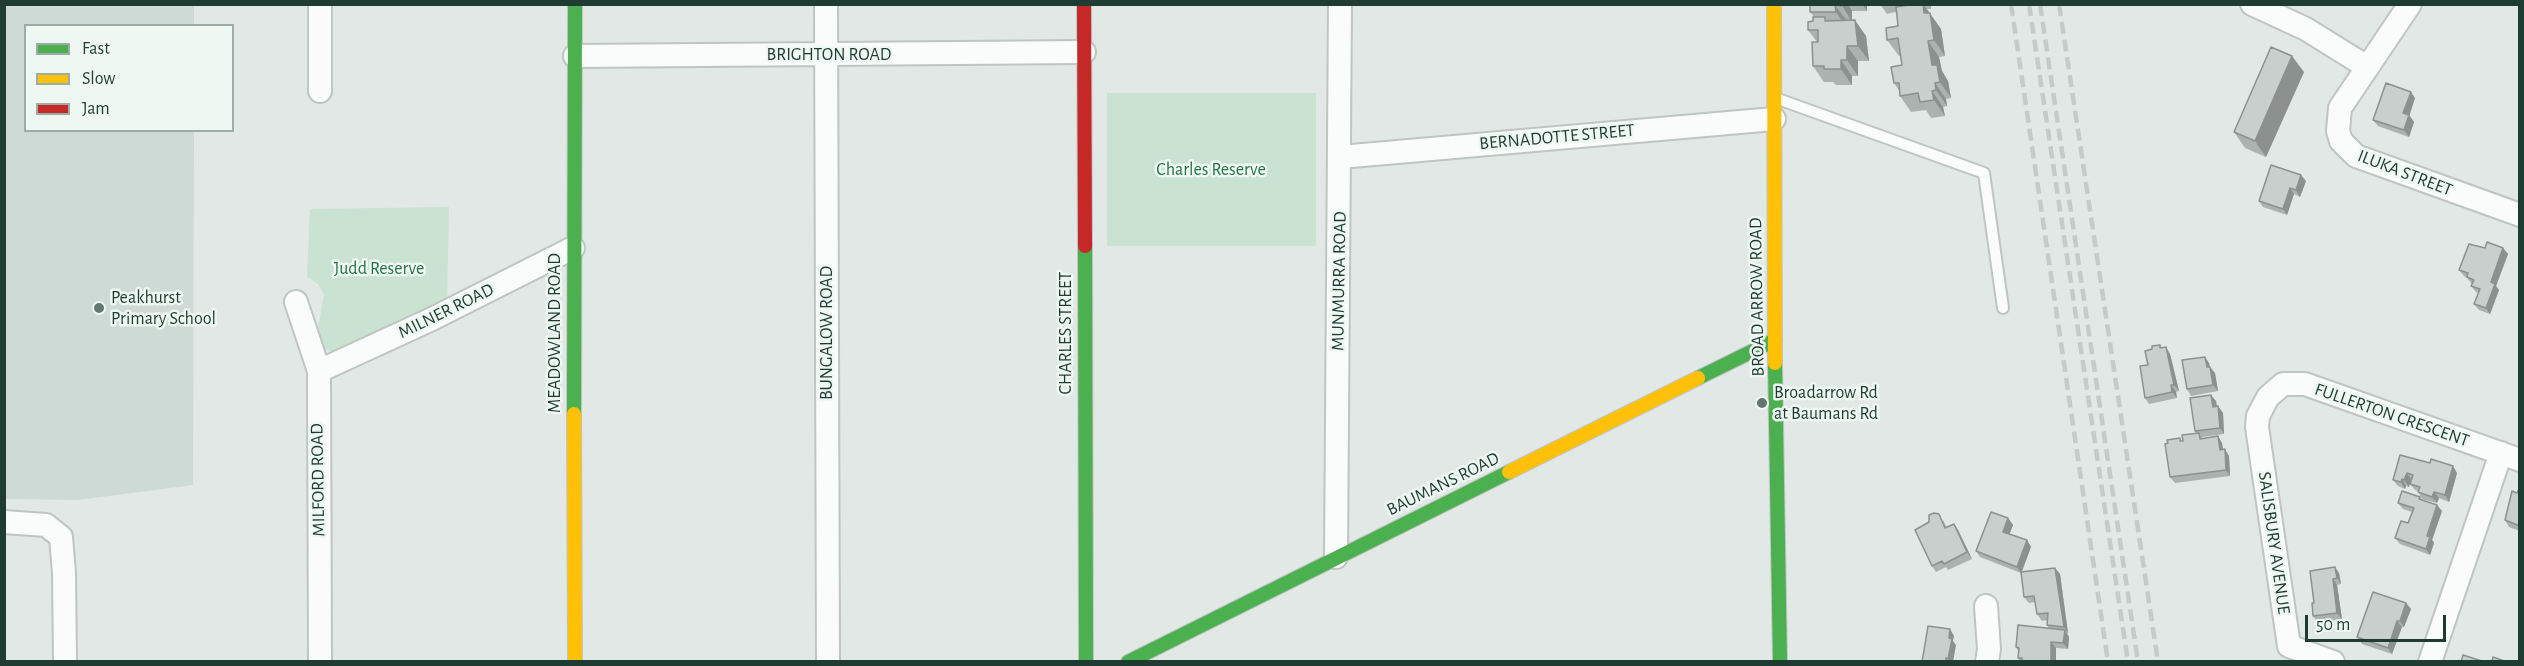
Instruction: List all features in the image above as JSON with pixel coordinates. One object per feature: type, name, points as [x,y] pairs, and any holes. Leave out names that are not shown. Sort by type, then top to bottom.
[{"type":"street","points":[[320,4],[320,92]]},
{"type":"street","name":"MEADOWLAND ROAD","points":[[575,4],[573,248],[575,662]]},
{"type":"street","name":"BUNGALOW ROAD","points":[[826,4],[828,662]]},
{"type":"street","name":"CHARLES STREET","points":[[1084,4],[1086,662]]},
{"type":"street","name":"MUNMURRA ROAD","points":[[1336,557],[1340,4]]},
{"type":"street","name":"BROAD ARROW ROAD","points":[[1774,4],[1775,340],[1780,662]]},
{"type":"street","points":[[2252,4],[2306,29],[2367,67]]},
{"type":"street","name":"ILUKA STREET","points":[[2410,4],[2340,108],[2338,131],[2348,150],[2366,160],[2520,215]]},
{"type":"street","name":"BRIGHTON ROAD","points":[[575,56],[1084,52]]},
{"type":"street","name":"BERNADOTTE STREET","points":[[1340,157],[1774,109]]},
{"type":"street","name":"MILNER ROAD","points":[[319,371],[432,319],[573,248]]},
{"type":"street","name":"MILFORD ROAD","points":[[296,302],[319,371],[320,662]]},
{"type":"street","name":"BAUMANS ROAD","points":[[1128,662],[1775,340]]},
{"type":"street","name":"FULLERTON CRESCENT","points":[[2268,397],[2283,384],[2305,384],[2510,457]]},
{"type":"street","name":"SALISBURY AVENUE","points":[[2268,397],[2258,416],[2257,428],[2289,646],[2333,662]]},
{"type":"street","points":[[2430,662],[2510,457]]},
{"type":"street","points":[[4,522],[46,525],[61,537],[64,573],[65,662]]},
{"type":"street","points":[[1986,606],[1989,649],[1987,662]]},
{"type":"lane","points":[[1774,109],[1984,173],[2003,308]]},
{"type":"shaded area","name":"Peakhurst Primary School","points":[[5,4],[194,5],[194,24],[24,24],[24,132],[194,132],[193,485],[78,500],[5,499]]},
{"type":"green space","name":"Charles Reserve","points":[[1107,93],[1316,93],[1316,246],[1107,246]]},
{"type":"green space","name":"Judd Reserve","points":[[449,207],[447,303],[337,354],[323,348],[317,336],[324,294],[318,284],[307,277],[310,209]]},
{"type":"building","points":[[1810,4],[1841,4],[1841,6],[1835,5],[1836,12],[1810,12]]},
{"type":"building","points":[[1923,4],[1924,13],[1930,13],[1934,40],[1928,41],[1932,65],[1937,65],[1940,82],[1935,83],[1936,90],[1932,91],[1934,100],[1920,102],[1918,93],[1900,96],[1899,83],[1894,83],[1891,67],[1902,65],[1898,38],[1887,40],[1886,28],[1898,26],[1896,7]]},
{"type":"building","points":[[1813,17],[1825,17],[1825,21],[1855,20],[1858,46],[1847,46],[1847,60],[1841,60],[1841,69],[1824,69],[1824,66],[1813,66],[1812,42],[1818,42],[1818,30],[1808,30],[1808,22],[1813,21]]},
{"type":"building","points":[[2271,47],[2292,56],[2255,141],[2234,132]]},
{"type":"building","points":[[2386,83],[2411,92],[2403,113],[2409,115],[2404,130],[2373,120]]},
{"type":"building","points":[[2271,165],[2301,175],[2296,190],[2290,188],[2283,209],[2259,201]]},
{"type":"building","points":[[2487,242],[2503,248],[2491,282],[2495,284],[2486,308],[2474,304],[2480,289],[2471,286],[2474,280],[2467,277],[2468,273],[2459,270],[2469,244],[2485,248]]},
{"type":"building","points":[[2160,345],[2160,348],[2166,347],[2174,385],[2171,385],[2172,392],[2145,398],[2140,366],[2148,365],[2145,351],[2152,349],[2152,346]]},
{"type":"building","points":[[2205,357],[2207,367],[2210,367],[2213,385],[2187,389],[2182,360]]},
{"type":"building","points":[[2211,395],[2213,407],[2218,406],[2220,428],[2195,431],[2190,398]]},
{"type":"building","points":[[2199,433],[2200,439],[2218,436],[2220,450],[2225,449],[2226,470],[2170,477],[2165,444],[2168,443],[2167,440],[2180,438],[2180,441],[2183,441],[2182,435]]},
{"type":"building","points":[[2400,455],[2430,463],[2431,459],[2453,466],[2445,495],[2434,492],[2432,497],[2418,492],[2420,487],[2410,484],[2413,475],[2407,473],[2401,482],[2393,480]]},
{"type":"building","points":[[2519,489],[2520,526],[2505,520],[2512,491],[2517,493]]},
{"type":"building","points":[[2402,491],[2437,505],[2427,536],[2430,537],[2426,549],[2395,538],[2401,521],[2408,523],[2414,508],[2398,503]]},
{"type":"building","points":[[1991,512],[2008,518],[2003,532],[2027,540],[2017,567],[1976,551]]},
{"type":"building","points":[[1939,514],[1945,528],[1954,524],[1967,552],[1944,564],[1942,561],[1932,566],[1915,530],[1929,522],[1929,515]]},
{"type":"building","points":[[2335,567],[2337,578],[2333,579],[2337,613],[2313,616],[2312,603],[2314,603],[2310,571]]},
{"type":"building","points":[[2055,568],[2064,627],[2047,625],[2048,613],[2037,614],[2034,596],[2024,597],[2021,572]]},
{"type":"building","points":[[2373,592],[2406,603],[2388,648],[2357,637]]},
{"type":"building","points":[[2018,625],[2065,630],[2063,643],[2051,642],[2051,662],[2022,662],[2022,658],[2018,658],[2019,648],[2016,647]]},
{"type":"building","points":[[1928,626],[1950,629],[1949,638],[1952,639],[1946,662],[1922,662]]},
{"type":"building","points":[[2463,655],[2485,662],[2461,662]]},
{"type":"building","points":[[2493,657],[2507,662],[2492,662]]},
{"type":"railway","points":[[2011,4],[2108,662]]},
{"type":"railway","points":[[2029,4],[2128,662]]},
{"type":"railway","points":[[2040,4],[2138,662]]},
{"type":"railway","points":[[2059,4],[2158,662]]},
{"type":"traffic: fast","points":[[574,414],[575,4]]},
{"type":"traffic: fast","points":[[1085,246],[1086,662]]},
{"type":"traffic: fast","points":[[1698,378],[1775,340]]},
{"type":"traffic: fast","points":[[1775,363],[1780,662]]},
{"type":"traffic: fast","points":[[1128,662],[1509,472]]},
{"type":"traffic: slow","points":[[1774,4],[1775,363]]},
{"type":"traffic: slow","points":[[1509,472],[1698,378]]},
{"type":"traffic: slow","points":[[574,414],[575,662]]},
{"type":"traffic: jam","points":[[1084,4],[1085,246]]},
{"type":"place","name":"Peakhurst Primary School","points":[[99,308]]},
{"type":"place","name":"Broadarrow Rd at Baumans Rd","points":[[1762,403]]}]
